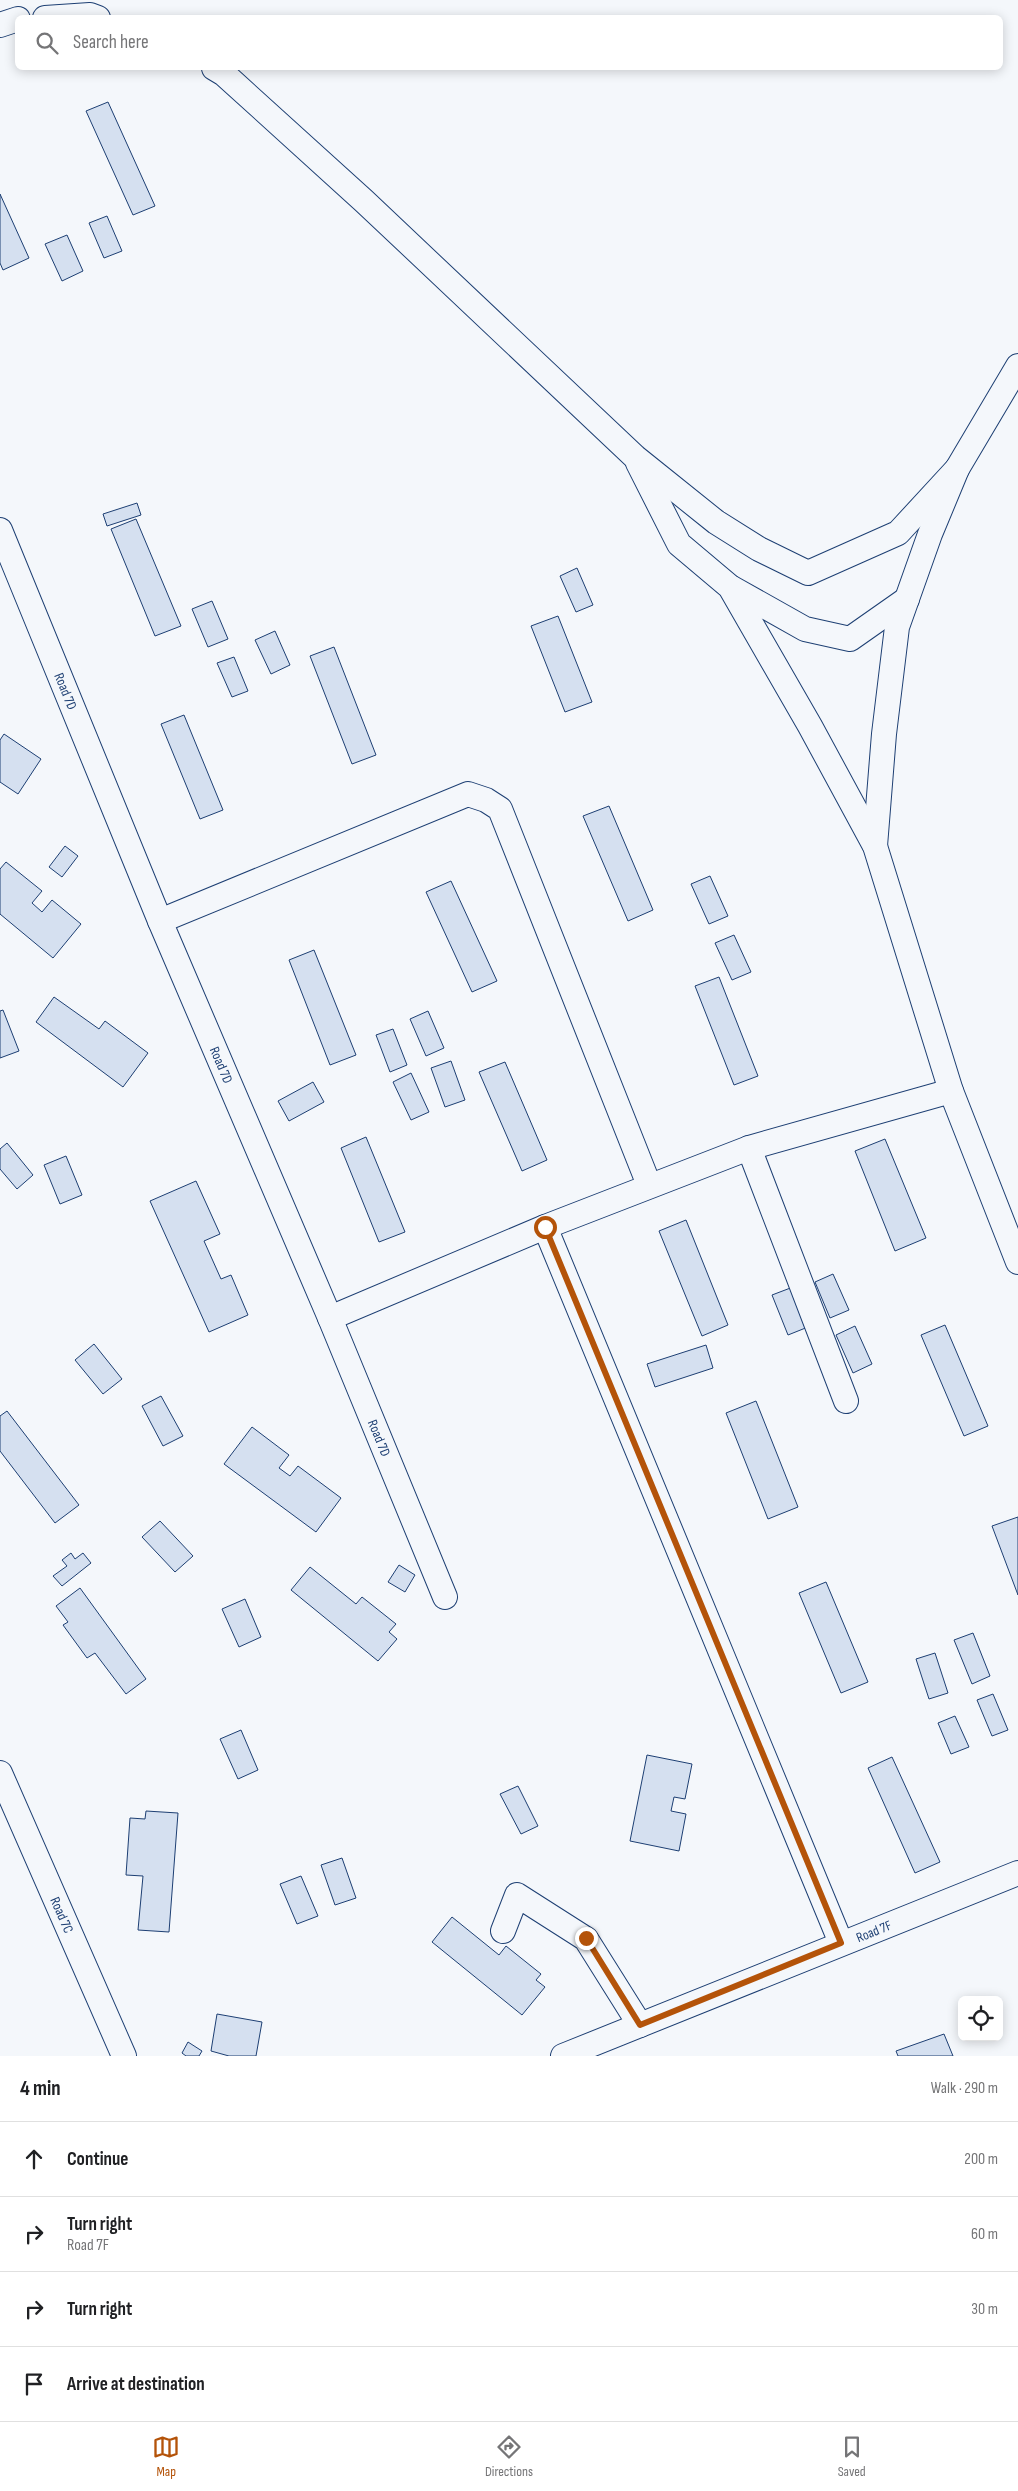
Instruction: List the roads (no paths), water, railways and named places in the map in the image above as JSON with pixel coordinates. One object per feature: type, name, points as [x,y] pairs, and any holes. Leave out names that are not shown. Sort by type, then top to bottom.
[{"type":"street","points":[[0,25],[15,20]]},
{"type":"street","points":[[217,70],[364,201],[635,457],[716,522],[759,549],[808,573],[898,533],[957,469]]},
{"type":"street","points":[[875,846],[884,734],[897,628],[930,534],[957,469],[1018,366]]},
{"type":"street","points":[[635,457],[678,544],[730,587],[805,630],[850,639],[907,599]]},
{"type":"street","name":"Road 7D","points":[[0,530],[160,921],[330,1318],[446,1597]]},
{"type":"street","points":[[730,587],[810,726],[875,846],[951,1091],[1018,1262]]},
{"type":"street","points":[[160,921],[468,794],[486,800],[500,809],[649,1185]]},
{"type":"street","points":[[330,1318],[545,1227],[649,1185],[749,1148],[951,1091]]},
{"type":"street","points":[[749,1148],[846,1401]]},
{"type":"street","points":[[545,1227],[841,1943]]},
{"type":"street","name":"Road 7C","points":[[0,1773],[124,2056]]},
{"type":"street","name":"Road 7F","points":[[563,2056],[1018,1873]]},
{"type":"street","points":[[503,1931],[517,1895],[586,1938],[640,2025]]}]
